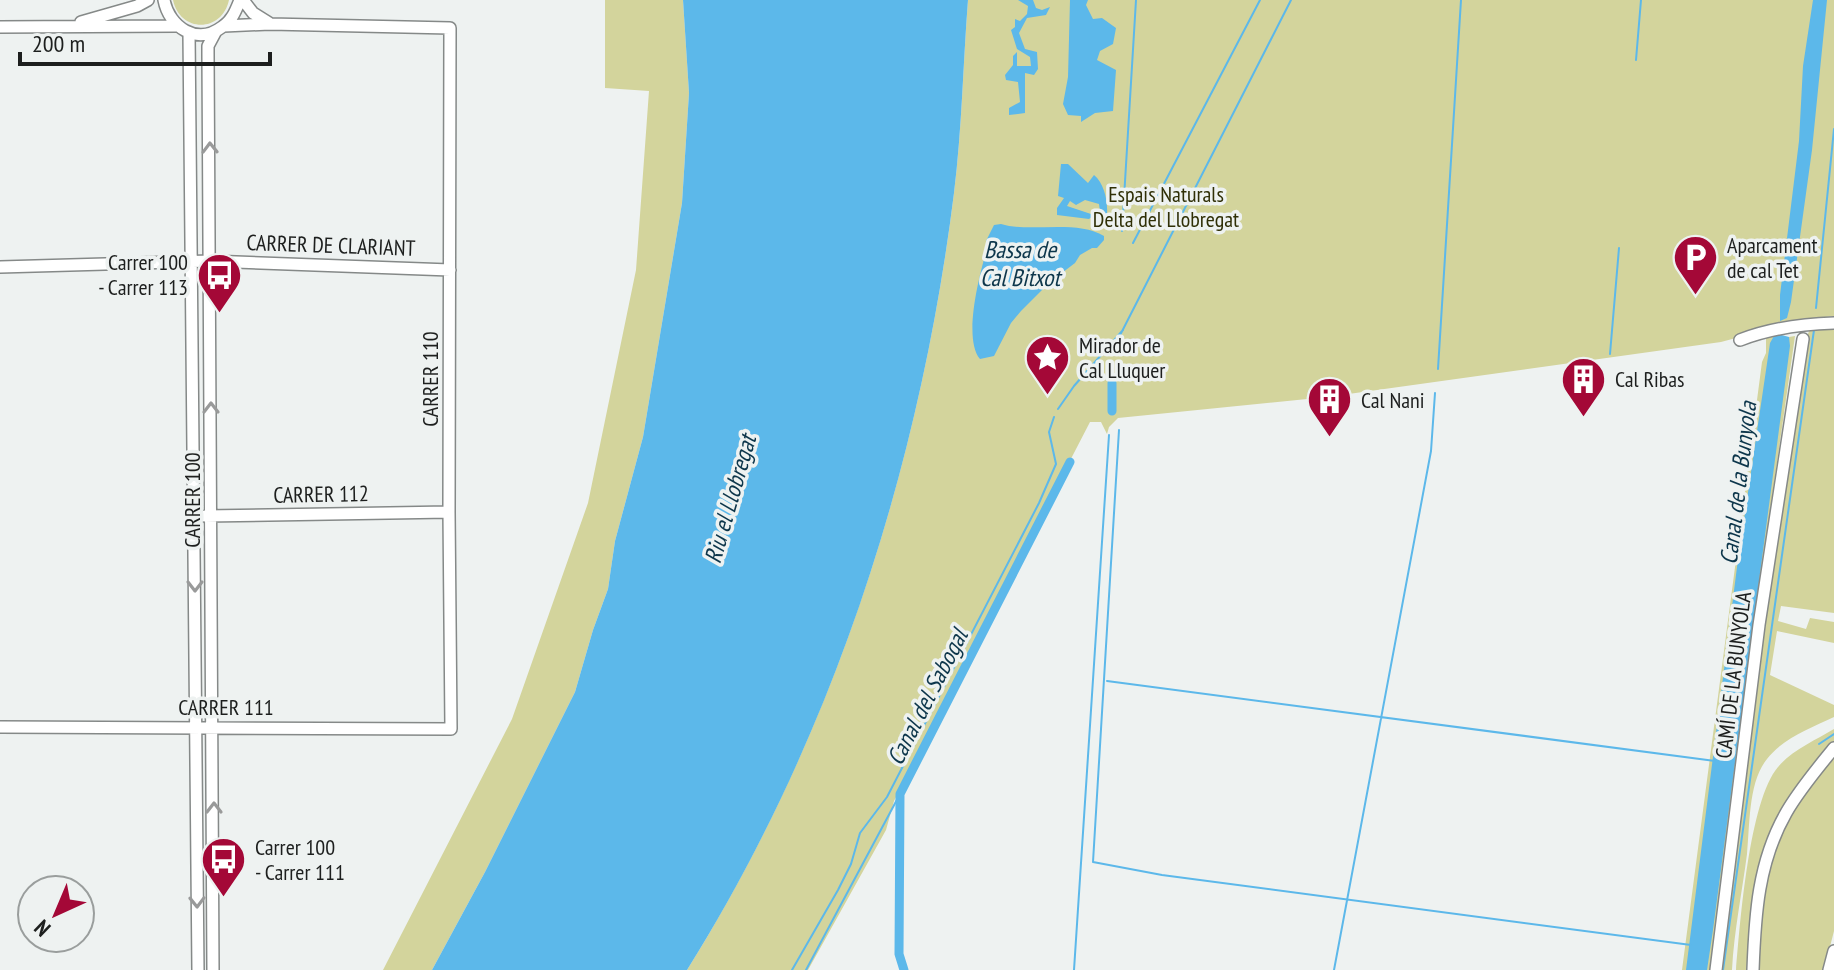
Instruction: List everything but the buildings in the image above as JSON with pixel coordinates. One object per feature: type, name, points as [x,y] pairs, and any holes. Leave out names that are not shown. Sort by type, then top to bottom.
[{"type":"street","points":[[61,26],[103,16],[148,0]]},
{"type":"street","points":[[164,0],[174,26]]},
{"type":"street","points":[[242,0],[253,13],[270,24]]},
{"type":"street","name":"CARRER 100","points":[[213,970],[208,46],[242,0]]},
{"type":"street","points":[[0,27],[174,26],[203,35],[220,29],[270,24]]},
{"type":"street","name":"CARRER 110","points":[[270,24],[450,28],[451,729]]},
{"type":"street","name":"CARRER 100","points":[[189,33],[198,970]]},
{"type":"street","name":"CARRER DE CLARIANT","points":[[0,267],[190,264],[210,261],[450,270]]},
{"type":"street","points":[[1740,340],[1796,325],[1834,323]]},
{"type":"street","name":"CAMÍ DE LA BUNYOLA","points":[[1716,970],[1759,625],[1803,339]]},
{"type":"street","name":"CARRER 112","points":[[195,516],[449,512]]},
{"type":"street","name":"CARRER 111","points":[[0,727],[451,729]]},
{"type":"street","points":[[1753,970],[1763,867],[1785,814],[1834,748]]},
{"type":"street","points":[[1829,970],[1834,951]]},
{"type":"green space","points":[[173,0],[229,0],[218,19],[201,25],[184,19]]},
{"type":"green space","points":[[605,0],[683,0],[689,93],[682,203],[643,437],[615,541],[608,589],[575,692],[432,970],[383,970],[512,719],[588,503],[636,270],[649,91],[605,88]]},
{"type":"green space","name":"Espais Naturals Delta del Llobregat","points":[[968,0],[1834,0],[1834,316],[1791,323],[1721,342],[1327,397],[1118,418],[1107,434],[1101,422],[1090,422],[894,801],[886,830],[808,970],[687,970],[739,881],[786,788],[827,693],[893,497],[939,295],[957,169]]},
{"type":"green space","points":[[1834,324],[1834,613],[1781,606],[1778,621],[1806,629],[1810,618],[1834,622],[1834,643],[1777,631],[1770,675],[1834,705],[1834,717],[1781,745],[1767,759],[1756,780],[1732,970],[1720,970],[1770,578],[1807,336],[1811,327]]},
{"type":"green space","points":[[1774,336],[1692,970],[1682,970],[1762,362],[1766,353],[1766,338]]},
{"type":"green space","points":[[1795,336],[1755,617],[1712,970],[1704,970],[1786,344],[1789,337]]},
{"type":"green space","points":[[1834,729],[1834,742],[1792,795],[1767,846],[1753,902],[1748,970],[1736,970],[1753,834],[1768,784],[1790,755]]},
{"type":"green space","points":[[1834,757],[1834,931],[1824,970],[1758,970],[1760,926],[1773,852],[1792,814]]},
{"type":"water","name":"Riu el Llobregat","points":[[683,0],[968,0],[957,169],[939,295],[893,497],[827,694],[786,789],[739,881],[687,970],[432,970],[575,692],[608,589],[615,541],[643,437],[682,203],[689,93]]},
{"type":"water","points":[[1018,0],[1033,0],[1036,8],[1042,10],[1050,7],[1046,15],[1027,18],[1019,33],[1025,49],[1037,52],[1038,69],[1034,75],[1025,73],[1025,113],[1009,115],[1009,108],[1020,102],[1018,82],[1006,80],[1005,75],[1013,65],[1013,56],[1017,52],[1017,66],[1031,66],[1030,57],[1017,49],[1011,30],[1015,27],[1015,19],[1020,21],[1027,14],[1028,6]]},
{"type":"water","points":[[1070,0],[1088,0],[1086,5],[1093,19],[1102,18],[1116,28],[1113,44],[1100,51],[1097,60],[1116,70],[1113,111],[1095,113],[1081,122],[1081,116],[1068,115],[1063,104],[1068,77]]},
{"type":"water","points":[[1813,0],[1827,0],[1812,150],[1791,302],[1787,318],[1780,321],[1780,295],[1799,141],[1803,66]]},
{"type":"water","points":[[1061,164],[1068,164],[1088,183],[1094,175],[1097,178],[1107,204],[1107,214],[1101,219],[1099,204],[1085,200],[1076,205],[1070,201],[1067,206],[1094,215],[1089,219],[1057,215],[1057,208],[1064,198],[1058,196]]},
{"type":"water","name":"Bassa de Cal Bitxot","points":[[994,225],[1080,228],[1104,236],[1104,240],[1097,248],[1080,255],[1021,311],[1011,323],[994,356],[980,359],[973,337],[974,307],[986,241]]},
{"type":"water","points":[[1778,334],[1789,337],[1790,346],[1713,930],[1707,970],[1686,970],[1737,567],[1770,343]]},
{"type":"waterway","points":[[1122,231],[1136,0]]},
{"type":"waterway","points":[[1133,243],[1260,0]]},
{"type":"waterway","points":[[1117,354],[1113,349],[1291,0]]},
{"type":"waterway","points":[[1438,369],[1461,0]]},
{"type":"waterway","points":[[1636,60],[1641,0]]},
{"type":"waterway","points":[[1816,308],[1834,129]]},
{"type":"waterway","points":[[1610,354],[1619,248]]},
{"type":"waterway","points":[[1058,409],[1123,330]]},
{"type":"waterway","points":[[1723,970],[1814,330]]},
{"type":"waterway","points":[[1112,383],[1112,411]]},
{"type":"waterway","points":[[1334,970],[1431,451],[1435,393]]},
{"type":"waterway","points":[[792,970],[851,864],[860,833],[887,797],[1039,503],[1056,464],[1049,432],[1054,417]]},
{"type":"waterway","points":[[1119,430],[1093,862],[1162,875],[1691,945]]},
{"type":"waterway","points":[[1074,970],[1109,435]]},
{"type":"waterway","name":"Canal del Sabogal","points":[[904,970],[899,954],[900,794],[1070,462]]},
{"type":"waterway","points":[[1107,681],[1715,761]]},
{"type":"waterway","points":[[1819,744],[1834,734]]},
{"type":"waterway","points":[[806,970],[900,794]]},
{"type":"place","name":"Aparcament de cal Tet","points":[[1696,297]]},
{"type":"place","name":"Carrer 100 - Carrer 113","points":[[219,314]]},
{"type":"place","name":"Mirador de Cal Lluquer","points":[[1048,397]]},
{"type":"place","name":"Cal Ribas","points":[[1584,418]]},
{"type":"place","name":"Cal Nani","points":[[1330,439]]},
{"type":"place","name":"Carrer 100 - Carrer 111","points":[[224,899]]},
{"type":"water label","name":"Canal de la Bunyola","points":[[1738,483]]}]
